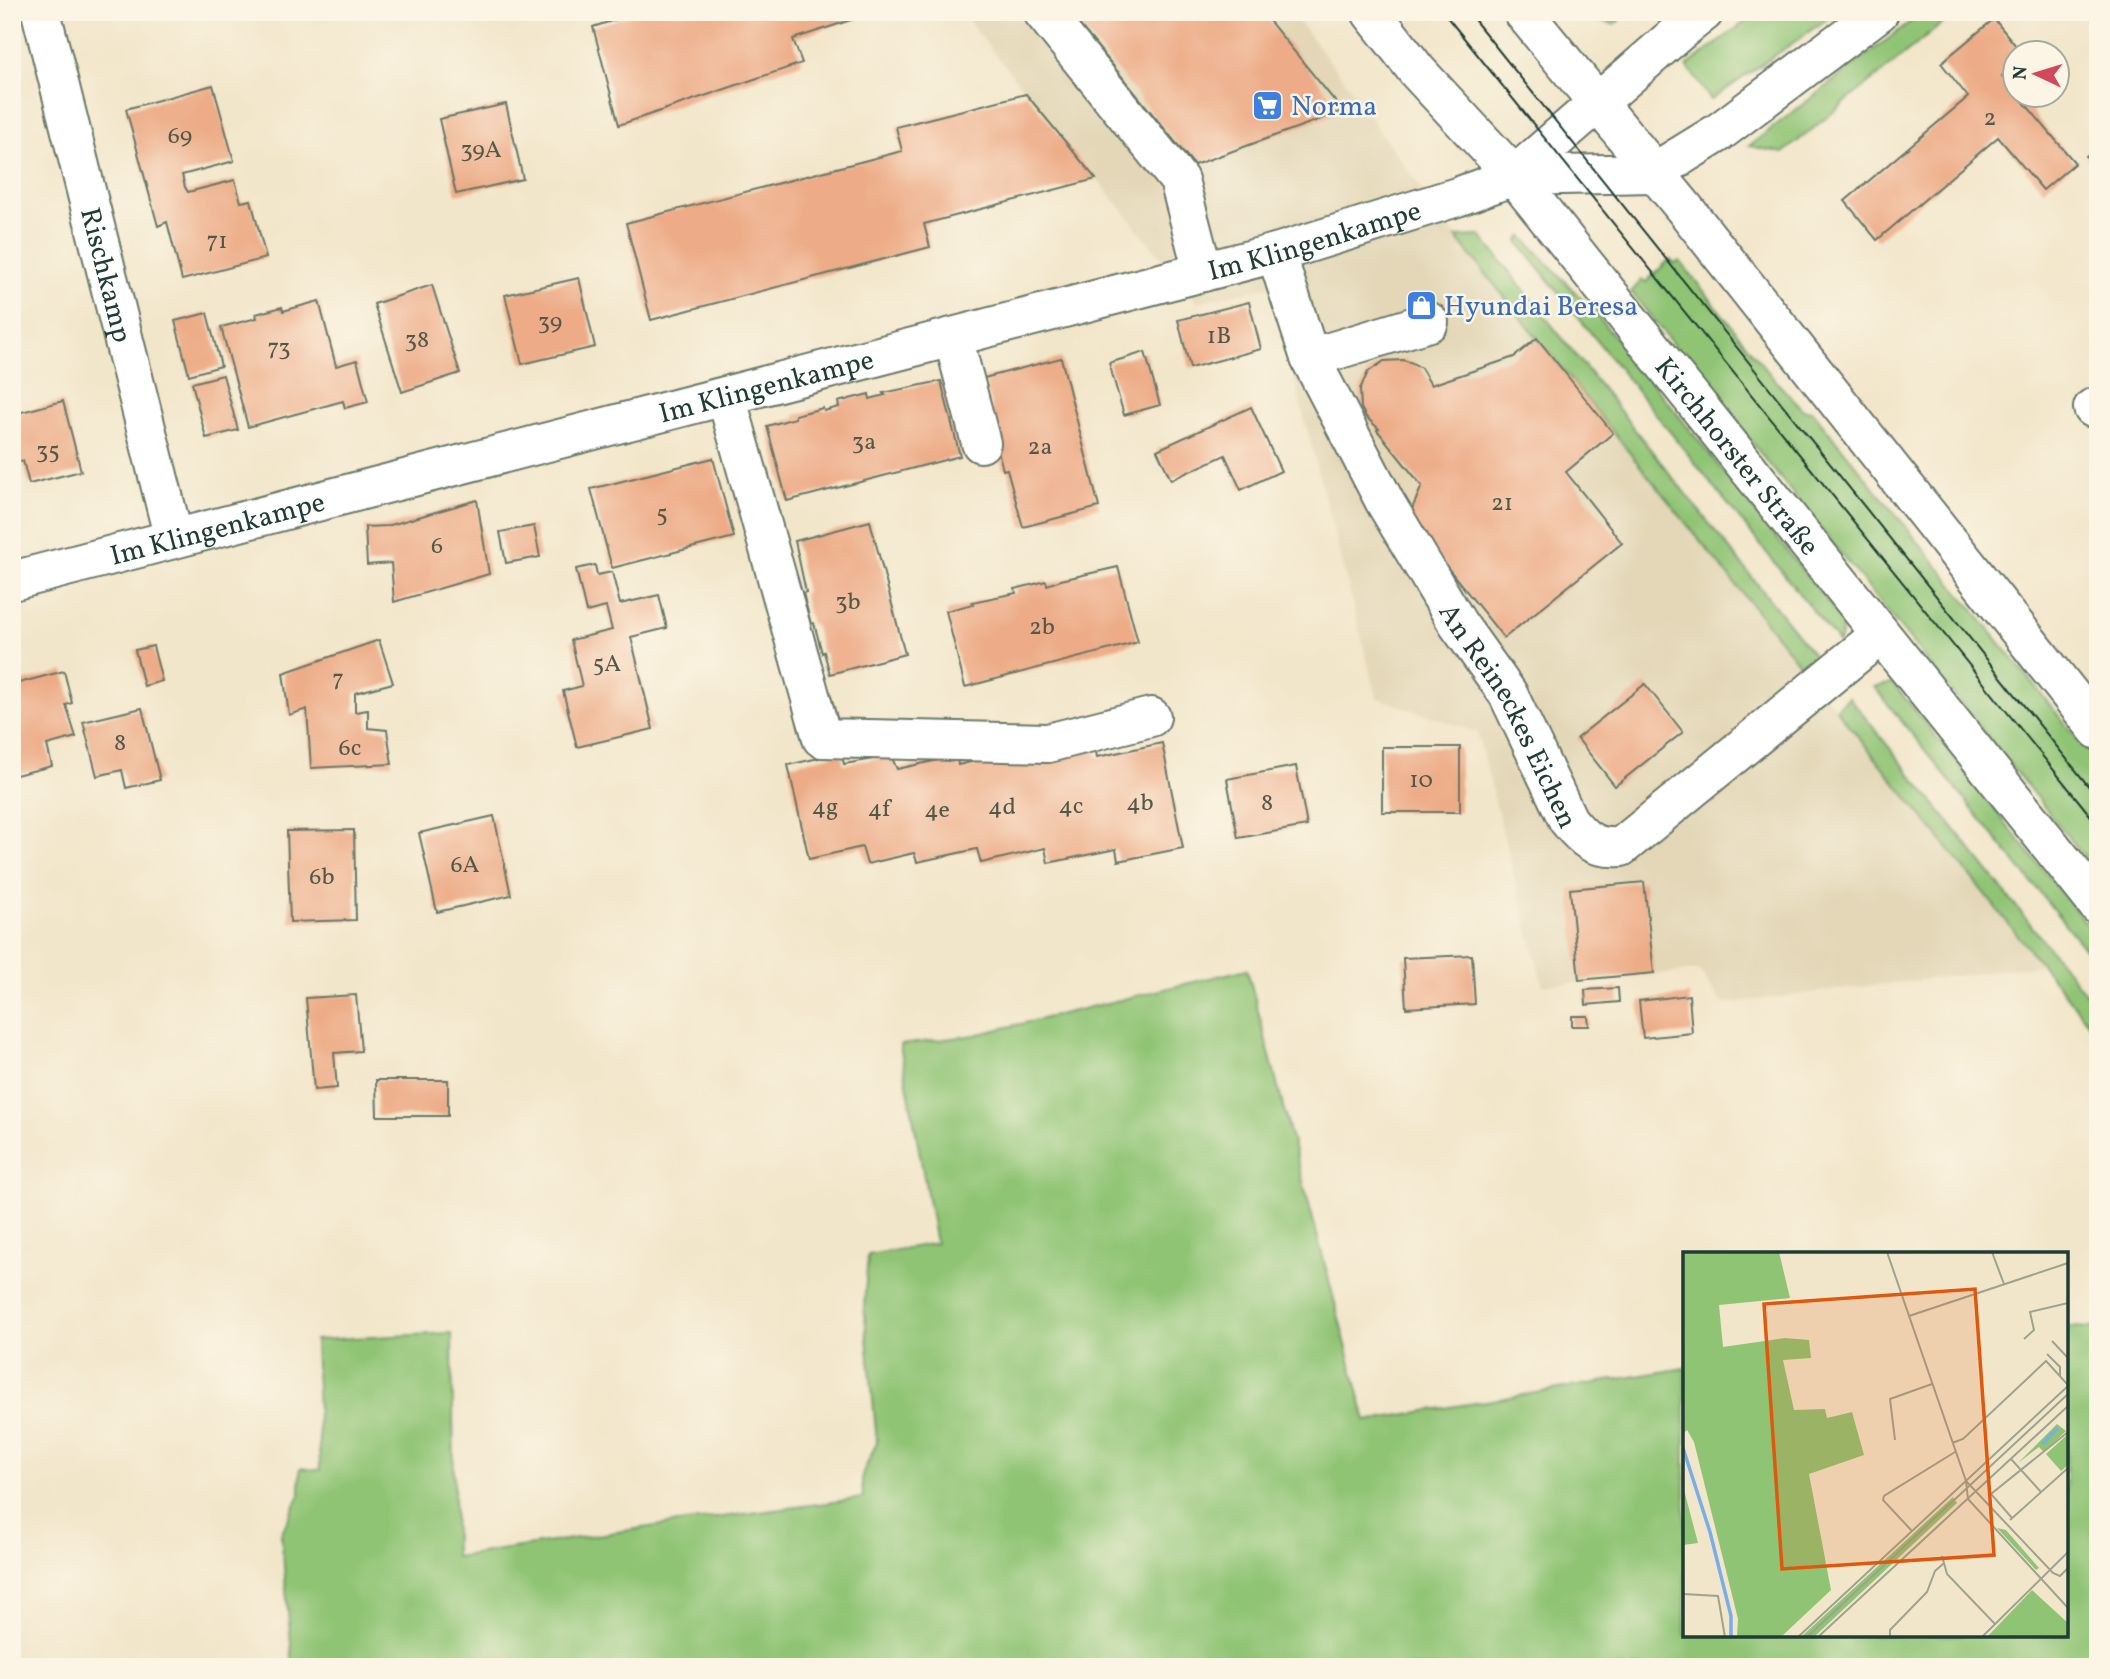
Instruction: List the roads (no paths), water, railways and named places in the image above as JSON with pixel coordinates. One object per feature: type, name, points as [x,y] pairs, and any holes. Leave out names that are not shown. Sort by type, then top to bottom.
[{"type":"street","name":"Rischkamp","points":[[41,12],[174,539]]},
{"type":"street","points":[[1043,12],[1180,180],[1203,272]]},
{"type":"street","name":"Kirchhorster Straße","points":[[1371,12],[1417,71],[1514,176],[2098,905]]},
{"type":"street","points":[[1523,12],[1685,209],[2098,730]]},
{"type":"street","points":[[1514,176],[1704,12]]},
{"type":"street","points":[[1514,176],[1653,173],[1718,133],[1879,12]]},
{"type":"street","name":"Im Klingenkampe","points":[[12,581],[1276,253],[1457,197],[1514,176]]},
{"type":"street","name":"An Reineckes Eichen","points":[[1276,253],[1310,358],[1385,502],[1458,624],[1508,694],[1568,820],[1582,838],[1605,848],[1621,847],[1880,635]]},
{"type":"street","points":[[1310,358],[1429,321]]},
{"type":"street","points":[[953,337],[981,443]]},
{"type":"street","points":[[726,396],[822,738],[1048,743],[1152,717]]},
{"type":"tram line","points":[[1443,12],[2098,825]]},
{"type":"tram line","points":[[1468,12],[2098,798]]},
{"type":"place","name":"Norma","points":[[1268,105]]},
{"type":"place","name":"Hyundai Beresa","points":[[1421,305]]}]
